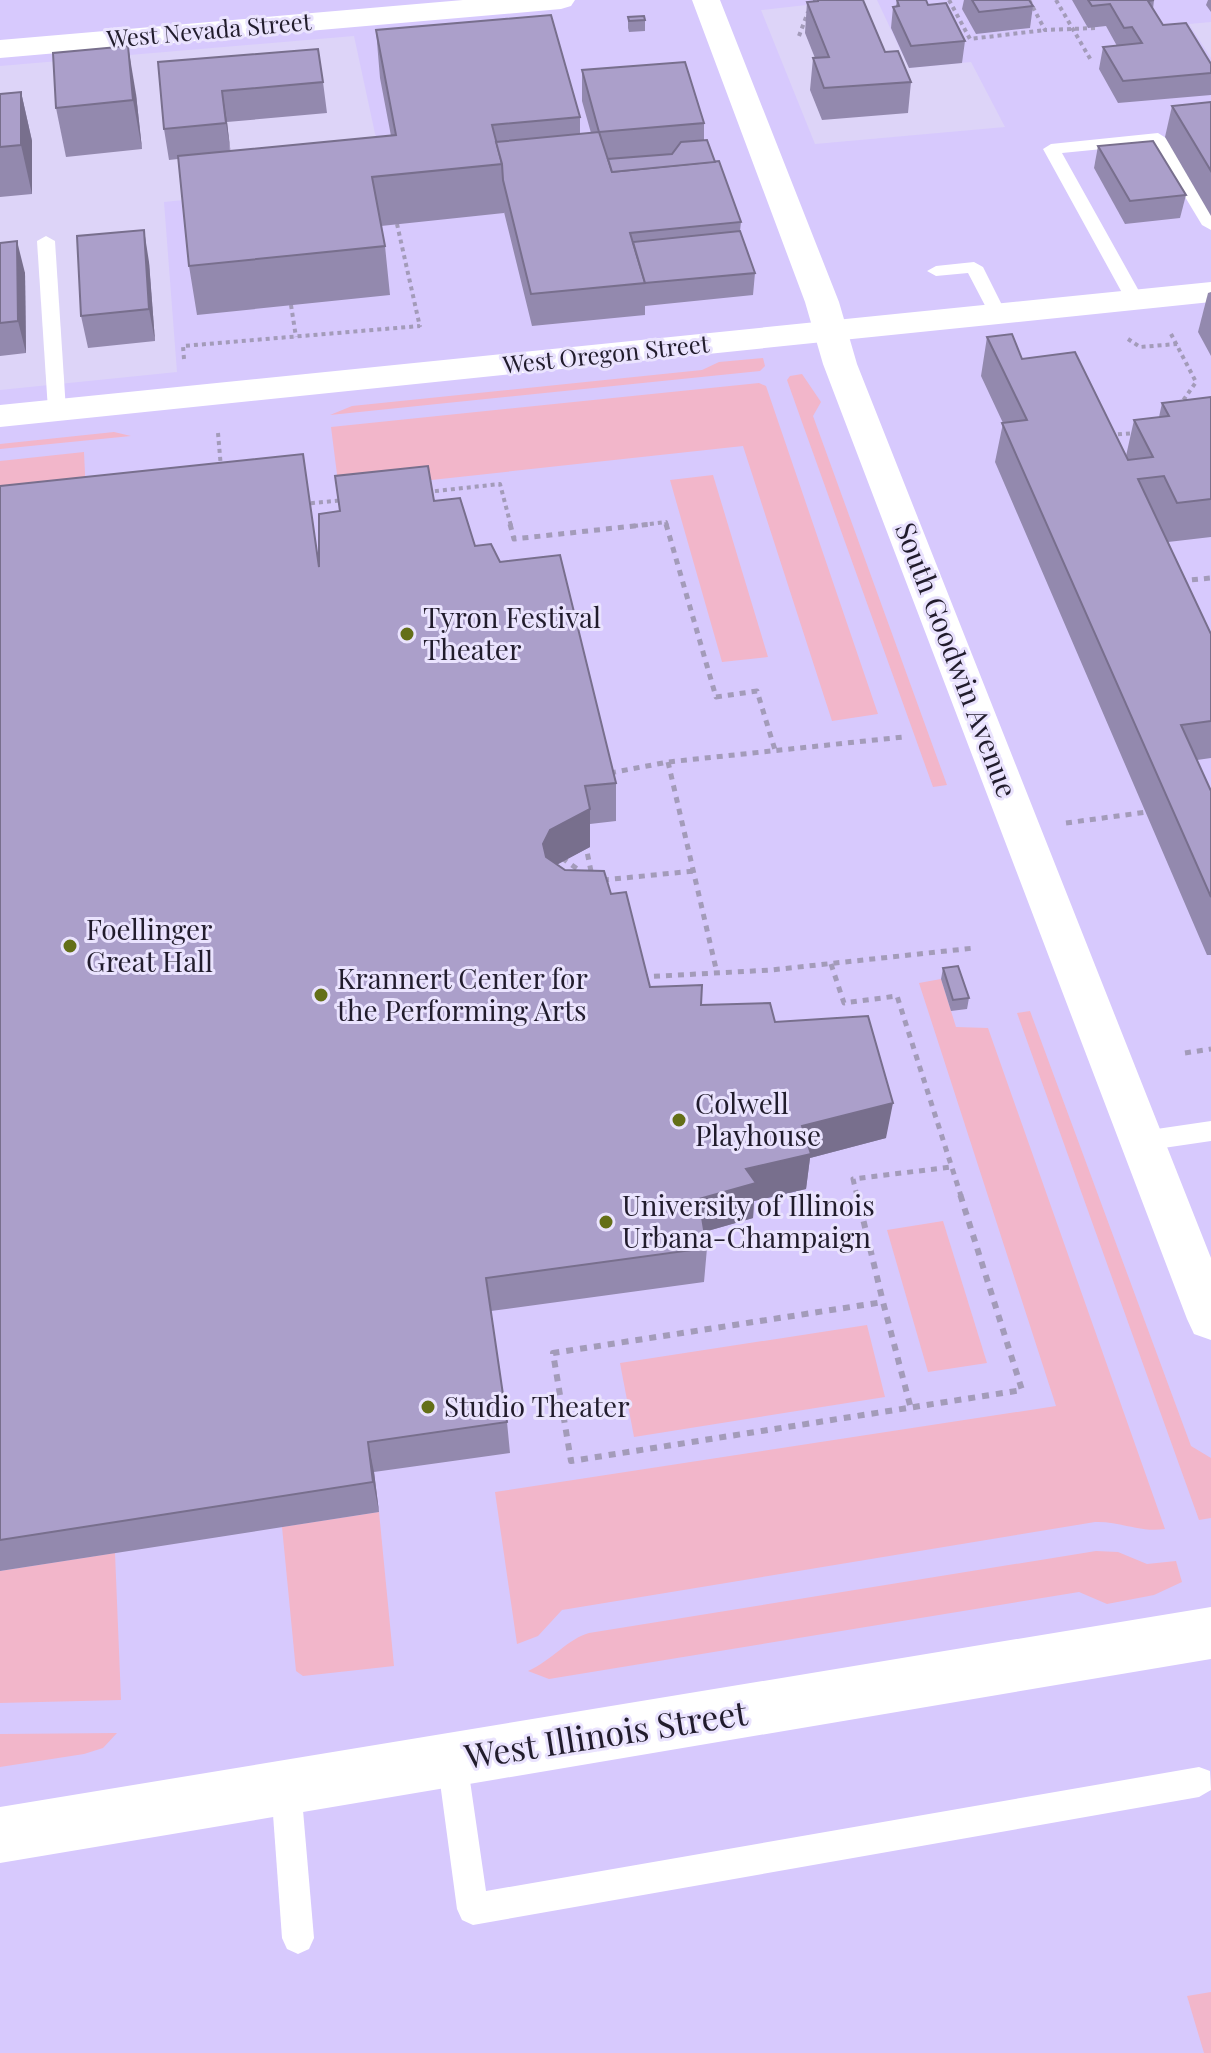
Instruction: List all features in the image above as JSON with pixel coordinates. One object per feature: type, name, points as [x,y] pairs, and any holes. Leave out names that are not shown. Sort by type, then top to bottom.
[{"type":"street","name":"West Nevada Street","points":[[0,49],[561,0]]},
{"type":"street","name":"South Goodwin Avenue","points":[[706,0],[1211,1319]]},
{"type":"street","name":"West Oregon Street","points":[[0,416],[1211,292]]},
{"type":"street","name":"West Illinois Street","points":[[0,1835],[1211,1633]]},
{"type":"lane","points":[[1135,300],[1051,149],[1158,138],[1211,225]]},
{"type":"lane","points":[[46,241],[57,410]]},
{"type":"lane","points":[[936,271],[974,267],[997,313]]},
{"type":"lane","points":[[1143,1141],[1211,1131]]},
{"type":"lane","points":[[452,1760],[473,1909],[1199,1782]]},
{"type":"lane","points":[[286,1787],[298,1938]]},
{"type":"path","points":[[949,0],[970,39],[1045,30],[1096,28]]},
{"type":"path","points":[[1029,0],[1045,30]]},
{"type":"path","points":[[1056,0],[1092,62]]},
{"type":"path","points":[[799,36],[802,22],[817,5]]},
{"type":"path","points":[[1027,23],[1041,22]]},
{"type":"path","points":[[397,224],[423,339]]},
{"type":"path","points":[[291,305],[296,337]]},
{"type":"path","points":[[183,346],[420,326]]},
{"type":"path","points":[[1126,331],[1129,339],[1140,347],[1177,344],[1196,382],[1176,410]]},
{"type":"path","points":[[1100,436],[1142,432]]},
{"type":"path","points":[[218,433],[222,473]]},
{"type":"path","points":[[424,492],[500,484],[514,539],[666,522],[716,697],[757,691],[775,750]]},
{"type":"path","points":[[288,506],[349,500]]},
{"type":"path","points":[[1176,582],[1211,578]]},
{"type":"path","points":[[605,774],[668,762],[903,737]]},
{"type":"path","points":[[668,762],[717,973]]},
{"type":"path","points":[[1057,825],[1147,812]]},
{"type":"path","points":[[583,834],[593,881]]},
{"type":"path","points":[[551,849],[593,881]]},
{"type":"path","points":[[578,879],[593,881],[694,871]]},
{"type":"path","points":[[637,977],[831,964],[974,948]]},
{"type":"path","points":[[831,964],[844,1003],[897,996],[1022,1390],[910,1405],[571,1461],[553,1353],[883,1302]]},
{"type":"path","points":[[1185,1053],[1211,1049]]},
{"type":"path","points":[[910,1405],[853,1179],[951,1167]]},
{"type":"shaded area","name":"University of Illinois Urbana-Champaign","points":[[0,0],[851,0],[761,10],[815,144],[1005,127],[971,62],[909,68],[877,0],[1211,0],[1211,22],[1189,24],[1211,58],[1211,2053],[0,2053],[0,390],[177,372],[164,202],[385,180],[354,36],[0,66]]},
{"type":"shaded area","points":[[763,358],[765,366],[760,371],[330,415],[352,406],[702,370],[719,362]]},
{"type":"shaded area","points":[[802,374],[821,402],[813,416],[947,785],[933,787],[787,380],[790,376]]},
{"type":"shaded area","points":[[759,383],[766,386],[878,714],[832,721],[743,446],[339,490],[331,427]]},
{"type":"shaded area","points":[[114,432],[131,436],[0,449],[0,444]]},
{"type":"shaded area","points":[[84,452],[87,517],[0,526],[0,461]]},
{"type":"shaded area","points":[[713,475],[768,657],[722,662],[670,480]]},
{"type":"shaded area","points":[[941,979],[956,1027],[988,1028],[1165,1529],[1095,1522],[562,1610],[538,1636],[517,1644],[495,1492],[1056,1406],[919,983]]},
{"type":"shaded area","points":[[1030,1011],[1191,1446],[1211,1458],[1211,1518],[1199,1520],[1017,1013]]},
{"type":"shaded area","points":[[943,1221],[987,1363],[928,1372],[887,1230]]},
{"type":"shaded area","points":[[867,1325],[885,1397],[634,1437],[620,1363]]},
{"type":"shaded area","points":[[379,1512],[394,1666],[303,1676],[296,1671],[282,1527]]},
{"type":"shaded area","points":[[1096,1551],[1118,1552],[1147,1564],[1176,1561],[1182,1582],[1154,1595],[1107,1604],[1079,1592],[549,1679],[528,1671],[589,1633]]},
{"type":"shaded area","points":[[115,1553],[121,1700],[0,1703],[0,1571]]},
{"type":"shaded area","points":[[117,1733],[103,1748],[84,1754],[0,1767],[0,1734]]},
{"type":"shaded area","points":[[1211,1992],[1211,2053],[1204,2053],[1187,1996]]},
{"type":"building","points":[[863,0],[885,52],[898,51],[911,82],[824,88],[813,58],[829,57],[807,2]]},
{"type":"building","points":[[897,0],[926,0],[928,5],[946,3],[965,41],[911,46],[893,7],[899,6]]},
{"type":"building","points":[[972,0],[1029,0],[1033,6],[979,12]]},
{"type":"building","points":[[1088,0],[1154,0],[1148,1],[1163,25],[1186,23],[1211,64],[1211,73],[1123,81],[1103,47],[1142,43],[1132,27],[1124,28],[1110,4],[1092,6]]},
{"type":"building","points":[[551,15],[580,117],[492,125],[502,164],[372,177],[385,246],[189,266],[178,156],[396,135],[376,30]]},
{"type":"building","points":[[644,16],[645,20],[629,21],[628,17]]},
{"type":"building","points":[[128,46],[133,100],[56,108],[53,53]]},
{"type":"building","points":[[318,49],[323,82],[222,91],[226,123],[164,129],[158,62]]},
{"type":"building","points":[[685,62],[704,123],[599,132],[582,70]]},
{"type":"building","points":[[21,92],[21,145],[0,147],[0,94]]},
{"type":"building","points":[[1211,102],[1211,171],[1172,106]]},
{"type":"building","points":[[599,132],[612,172],[719,161],[741,222],[630,233],[645,283],[531,294],[496,142]]},
{"type":"building","points":[[707,140],[715,162],[612,172],[608,159],[672,154],[681,142]]},
{"type":"building","points":[[1153,141],[1186,195],[1130,201],[1098,146]]},
{"type":"building","points":[[144,230],[149,309],[81,316],[77,236]]},
{"type":"building","points":[[740,231],[755,273],[645,283],[633,242]]},
{"type":"building","points":[[17,241],[18,321],[0,323],[0,243]]},
{"type":"building","points":[[1012,334],[1022,359],[1075,352],[1128,460],[1153,457],[1134,420],[1169,416],[1162,403],[1211,397],[1211,499],[1177,503],[1164,476],[1138,479],[1211,634],[1211,721],[1181,725],[1211,791],[1211,897],[1002,423],[1027,420],[987,337]]},
{"type":"building","points":[[303,454],[319,567],[319,514],[340,511],[335,476],[428,466],[434,501],[460,498],[475,546],[491,544],[500,562],[560,555],[616,783],[585,786],[590,809],[550,830],[543,844],[546,857],[565,870],[604,871],[611,894],[626,892],[650,987],[702,985],[701,1005],[770,1003],[775,1022],[868,1016],[893,1103],[802,1126],[811,1154],[746,1169],[756,1183],[699,1199],[707,1248],[486,1278],[507,1422],[368,1442],[373,1482],[0,1540],[0,486]]},
{"type":"building","points":[[958,966],[969,998],[953,1000],[943,968]]},
{"type":"place","name":"Tyron Festival Theater","points":[[407,634]]},
{"type":"place","name":"Foellinger Great Hall","points":[[70,946]]},
{"type":"place","name":"Krannert Center for the Performing Arts","points":[[321,995]]},
{"type":"place","name":"Colwell Playhouse","points":[[679,1120]]},
{"type":"place","name":"University of Illinois Urbana-Champaign","points":[[606,1222]]},
{"type":"place","name":"Studio Theater","points":[[428,1407]]}]
